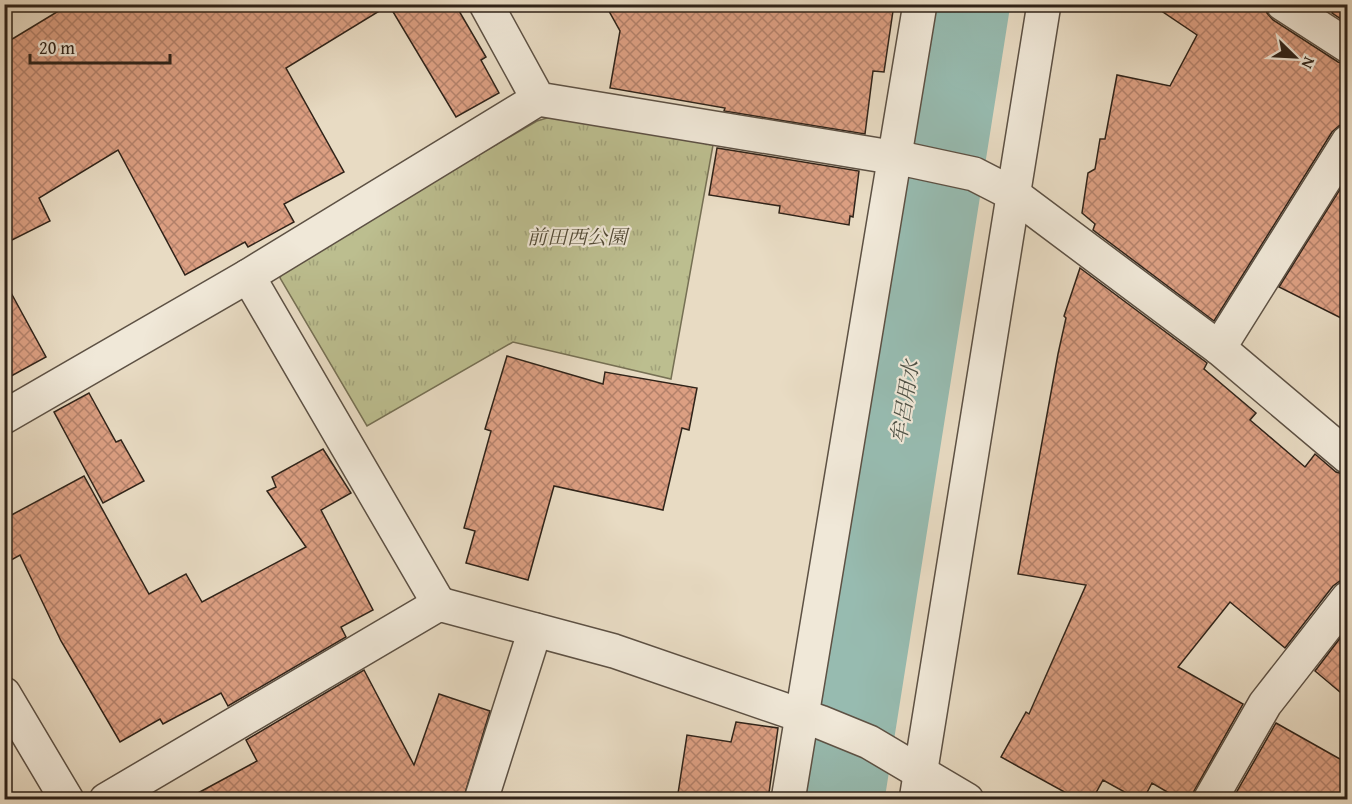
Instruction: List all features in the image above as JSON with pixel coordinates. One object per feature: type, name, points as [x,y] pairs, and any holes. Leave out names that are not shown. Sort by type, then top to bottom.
[{"type":"street","points":[[486,4],[538,99]]},
{"type":"street","points":[[788,800],[810,719],[902,159],[920,4]]},
{"type":"street","points":[[919,786],[1044,4]]},
{"type":"street","points":[[1283,4],[1347,46]]},
{"type":"street","points":[[4,417],[248,276],[538,99],[902,159],[974,174],[1013,194],[1219,348],[1347,457]]},
{"type":"street","points":[[1219,348],[1347,142]]},
{"type":"street","points":[[248,276],[439,604],[614,651],[810,719],[869,742],[919,786],[967,800]]},
{"type":"street","points":[[1210,800],[1265,704],[1347,598]]},
{"type":"street","points":[[106,800],[439,604]]},
{"type":"street","points":[[482,800],[535,630]]},
{"type":"street","points":[[4,694],[68,800]]},
{"type":"green space","name":"前田西公園","points":[[560,114],[713,145],[671,379],[513,342],[367,426],[280,278],[283,269],[537,121]]},
{"type":"building","points":[[70,4],[455,4],[486,57],[481,60],[499,93],[456,117],[389,5],[286,68],[344,172],[284,204],[294,222],[248,247],[245,242],[185,275],[118,150],[39,198],[50,221],[4,244],[4,44]]},
{"type":"building","points":[[605,4],[894,4],[884,72],[873,71],[865,134],[724,111],[725,108],[610,88],[620,31]]},
{"type":"building","points":[[1151,4],[1264,4],[1273,20],[1338,62],[1347,65],[1347,123],[1332,132],[1214,321],[1093,230],[1095,224],[1082,213],[1088,173],[1095,169],[1100,139],[1105,139],[1117,75],[1170,86],[1197,35]]},
{"type":"building","points":[[1336,4],[1347,4],[1347,23],[1332,13]]},
{"type":"building","points":[[717,148],[859,171],[853,217],[850,216],[849,225],[779,213],[780,206],[709,195]]},
{"type":"building","points":[[1347,178],[1347,321],[1279,287]]},
{"type":"building","points":[[1080,268],[1207,363],[1204,369],[1256,413],[1250,420],[1305,467],[1315,454],[1336,472],[1347,475],[1347,580],[1340,581],[1333,586],[1285,648],[1230,602],[1178,667],[1243,704],[1191,800],[1181,800],[1152,783],[1143,800],[1139,800],[1103,780],[1092,800],[1079,800],[1001,757],[1026,712],[1029,714],[1086,585],[1018,574],[1066,318],[1064,316]]},
{"type":"building","points":[[4,280],[46,357],[4,380]]},
{"type":"building","points":[[507,356],[603,384],[605,372],[697,388],[689,430],[682,428],[663,510],[554,486],[528,580],[466,563],[475,531],[464,528],[491,431],[485,429]]},
{"type":"building","points":[[89,393],[116,442],[121,440],[144,481],[103,503],[54,412]]},
{"type":"building","points":[[323,449],[351,493],[321,510],[373,610],[341,627],[346,637],[228,706],[221,693],[163,724],[160,719],[120,742],[61,641],[20,555],[4,564],[4,519],[84,476],[149,594],[186,574],[202,602],[306,547],[267,491],[276,487],[272,477]]},
{"type":"building","points":[[1347,629],[1347,698],[1315,671]]},
{"type":"building","points":[[364,670],[414,765],[439,694],[490,711],[463,800],[185,800],[257,761],[246,740]]},
{"type":"building","points":[[736,722],[778,728],[768,800],[677,800],[687,735],[731,742]]},
{"type":"building","points":[[1276,723],[1347,763],[1347,800],[1232,800]]},
{"type":"waterway","name":"牟呂用水","points":[[842,800],[968,4]]}]
